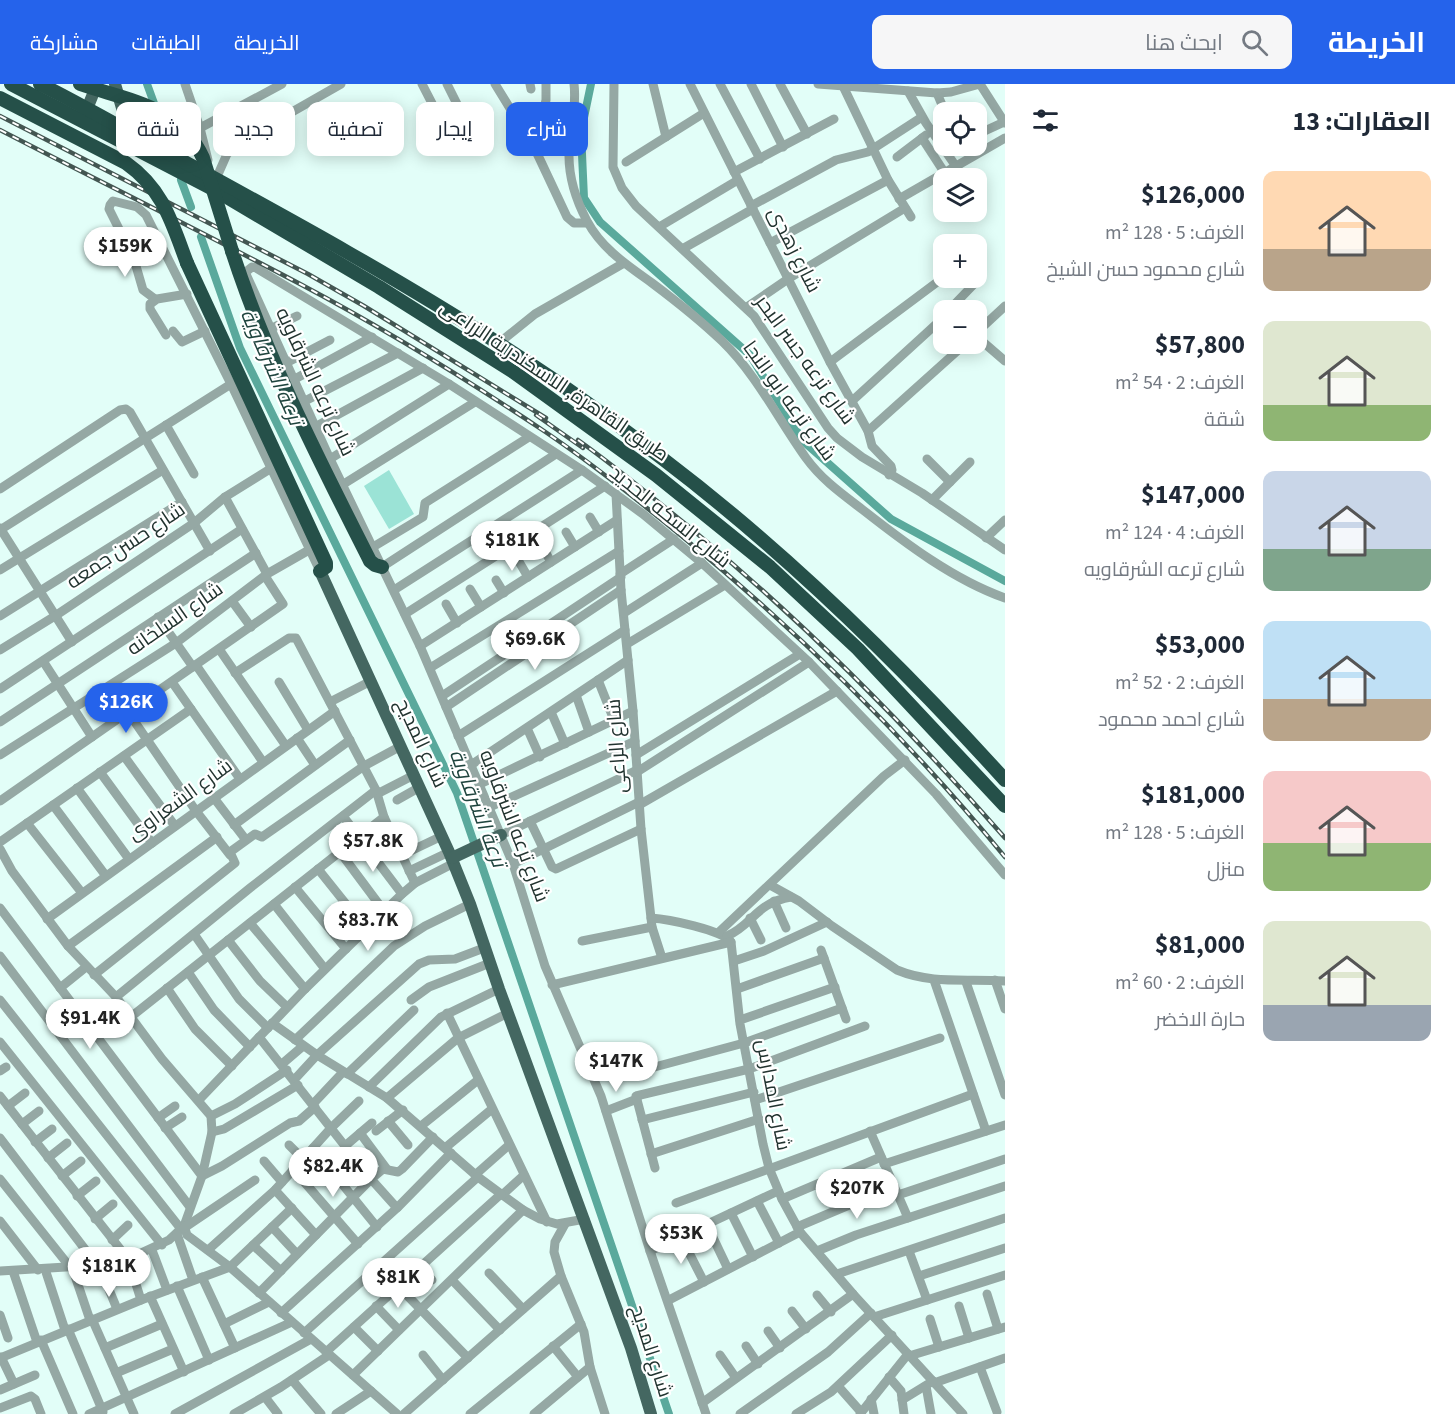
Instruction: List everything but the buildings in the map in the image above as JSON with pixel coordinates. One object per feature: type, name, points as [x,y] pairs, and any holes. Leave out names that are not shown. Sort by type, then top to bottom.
[{"type":"highway","name":"طريق القاهرة, الاسكندرية الزراعى","points":[[10,84],[215,190],[379,287],[515,373],[656,475],[770,567],[858,649],[1005,806]]},
{"type":"highway","name":"طريق القاهرة, الاسكندرية الزراعى","points":[[40,84],[116,125]]},
{"type":"highway","points":[[80,84],[146,104],[164,113],[184,130],[199,149],[253,314],[274,365],[370,561],[382,567]]},
{"type":"highway","points":[[0,98],[126,163],[149,182],[163,202],[187,263],[326,563],[326,567],[320,571]]},
{"type":"highway","name":"طريق القاهرة, الاسكندرية الزراعى","points":[[174,156],[338,246],[499,344],[664,459],[775,552],[874,643],[952,721],[1005,780]]},
{"type":"main road","points":[[87,109],[97,84]]},
{"type":"main road","points":[[115,84],[120,102]]},
{"type":"main road","name":"شارع المديح","points":[[320,571],[442,836],[454,856],[484,948],[631,1348],[651,1414]]},
{"type":"main road","points":[[454,856],[498,837]]},
{"type":"street","points":[[184,84],[191,102]]},
{"type":"street","points":[[201,127],[282,84]]},
{"type":"street","points":[[215,178],[227,154],[242,141],[341,84]]},
{"type":"street","points":[[422,84],[431,102]]},
{"type":"street","points":[[447,84],[456,102]]},
{"type":"street","points":[[495,84],[507,102]]},
{"type":"street","points":[[546,84],[546,102]]},
{"type":"street","name":"شارع ترعه ابو النجا","points":[[574,84],[570,170],[576,197],[588,223],[599,239],[624,263],[680,305],[738,357],[820,476],[838,493],[884,528],[924,554],[971,583],[1005,598]]},
{"type":"street","name":"شارع ترعه جسر البحر","points":[[614,84],[613,167],[629,198],[747,307],[769,335],[828,428],[837,438],[889,475],[932,500],[1005,550]]},
{"type":"street","points":[[652,84],[666,137]]},
{"type":"street","name":"شارع زهدى","points":[[690,84],[830,362],[868,430],[872,446],[891,466],[892,470],[889,475]]},
{"type":"street","points":[[720,84],[760,159]]},
{"type":"street","points":[[750,84],[783,147]]},
{"type":"street","points":[[780,84],[807,134]]},
{"type":"street","points":[[819,84],[937,93],[951,92],[980,84],[1005,122],[987,130]]},
{"type":"street","points":[[843,86],[872,150],[911,217]]},
{"type":"street","points":[[908,91],[922,117],[933,129]]},
{"type":"street","points":[[937,93],[941,102]]},
{"type":"street","points":[[626,162],[704,112]]},
{"type":"street","points":[[684,248],[836,160],[872,150],[922,117]]},
{"type":"street","points":[[659,227],[760,159],[834,119]]},
{"type":"street","points":[[201,131],[215,178]]},
{"type":"street","points":[[897,157],[922,138],[933,133]]},
{"type":"street","points":[[922,138],[941,168]]},
{"type":"street","points":[[949,156],[956,166],[1005,138]]},
{"type":"street","points":[[537,156],[567,217],[574,223],[588,223]]},
{"type":"street","points":[[770,243],[888,180]]},
{"type":"street","points":[[899,199],[933,182]]},
{"type":"street","name":"شارع المديح","points":[[142,236],[123,245],[109,209],[110,204],[116,201],[140,208],[146,215],[231,384],[320,571]]},
{"type":"street","points":[[747,307],[788,279],[905,208]]},
{"type":"street","points":[[154,231],[142,236],[148,250],[136,266],[143,290],[155,299]]},
{"type":"street","points":[[499,344],[535,314],[624,263]]},
{"type":"street","name":"شارع السكه الحديد","points":[[248,269],[256,268],[449,384],[582,470],[674,539],[809,662],[904,760],[1005,875]]},
{"type":"street","name":"شارع ترعه الشرقاويه","points":[[248,269],[246,274],[270,329],[430,668],[490,807],[498,837],[513,864],[552,986],[606,1111],[650,1251],[669,1300],[706,1414]]},
{"type":"street","points":[[830,362],[933,285]]},
{"type":"street","points":[[959,300],[970,288]]},
{"type":"street","points":[[186,294],[155,299],[149,307],[169,333],[182,342],[205,331]]},
{"type":"street","points":[[987,323],[1005,306]]},
{"type":"street","points":[[270,329],[297,316]]},
{"type":"street","points":[[852,401],[933,326]]},
{"type":"street","points":[[293,380],[372,337]]},
{"type":"street","points":[[286,363],[330,340]]},
{"type":"street","points":[[987,343],[1004,357]]},
{"type":"street","points":[[303,402],[399,353]]},
{"type":"street","points":[[868,430],[954,354]]},
{"type":"street","points":[[315,427],[423,368]]},
{"type":"street","points":[[72,642],[0,529],[231,384]]},
{"type":"street","points":[[330,459],[449,384]]},
{"type":"street","points":[[342,485],[475,402]]},
{"type":"street","points":[[0,489],[120,410],[128,410],[210,551]]},
{"type":"street","points":[[166,425],[194,474]]},
{"type":"street","points":[[373,547],[423,517],[425,503],[529,437]]},
{"type":"street","points":[[382,567],[556,454]]},
{"type":"street","points":[[927,459],[950,482]]},
{"type":"street","points":[[932,500],[970,462]]},
{"type":"street","name":"شارع حسن جمعه","points":[[0,650],[56,616],[194,523],[212,506],[270,468]]},
{"type":"street","points":[[0,570],[163,470]]},
{"type":"street","points":[[393,590],[582,470]]},
{"type":"street","points":[[405,614],[605,486]]},
{"type":"street","name":"شارع الراعى","points":[[616,494],[621,590],[633,711],[640,829],[652,922],[662,958]]},
{"type":"street","points":[[0,801],[283,604],[225,497]]},
{"type":"street","points":[[0,616],[182,502]]},
{"type":"street","points":[[590,518],[599,532]]},
{"type":"street","points":[[420,646],[617,520]]},
{"type":"street","points":[[986,538],[1005,520]]},
{"type":"street","points":[[0,689],[243,529]]},
{"type":"street","points":[[566,532],[575,547]]},
{"type":"street","points":[[442,696],[674,539]]},
{"type":"street","points":[[543,548],[551,562]]},
{"type":"street","name":"شارع السلخانه","points":[[0,755],[176,643],[266,575],[309,550]]},
{"type":"street","points":[[430,668],[619,551]]},
{"type":"street","points":[[0,722],[256,553]]},
{"type":"street","points":[[518,560],[528,577]]},
{"type":"street","points":[[624,613],[702,563]]},
{"type":"street","points":[[496,580],[504,593]]},
{"type":"street","points":[[627,644],[725,585]]},
{"type":"street","points":[[470,589],[481,607]]},
{"type":"street","points":[[446,707],[621,590]]},
{"type":"street","points":[[232,601],[251,627]]},
{"type":"street","points":[[446,604],[457,623]]},
{"type":"street","points":[[158,617],[263,762]]},
{"type":"street","points":[[458,736],[625,630]]},
{"type":"street","points":[[235,673],[289,638],[294,637],[298,640],[377,792],[384,817],[415,883]]},
{"type":"street","points":[[219,649],[286,746]]},
{"type":"street","points":[[636,755],[800,654]]},
{"type":"street","points":[[471,765],[628,660]]},
{"type":"street","points":[[43,661],[92,737]]},
{"type":"street","points":[[498,837],[637,771],[809,662]]},
{"type":"street","points":[[598,680],[614,720]]},
{"type":"street","name":"شارع الشعراوى","points":[[47,919],[308,730],[332,706],[371,681]]},
{"type":"street","points":[[172,682],[240,779]]},
{"type":"street","points":[[279,682],[308,730]]},
{"type":"street","points":[[513,864],[639,804],[837,691]]},
{"type":"street","points":[[576,695],[589,732]]},
{"type":"street","points":[[0,842],[191,709]]},
{"type":"street","points":[[480,784],[633,711]]},
{"type":"street","points":[[94,975],[235,863],[128,712]]},
{"type":"street","points":[[551,712],[565,744]]},
{"type":"street","points":[[527,728],[540,757]]},
{"type":"street","points":[[297,738],[315,765]]},
{"type":"street","points":[[234,825],[350,740]]},
{"type":"street","points":[[490,807],[635,741]]},
{"type":"street","points":[[230,855],[230,852],[256,833],[262,837],[364,766],[401,746]]},
{"type":"street","points":[[124,756],[174,826]]},
{"type":"street","points":[[725,937],[770,885],[884,776],[904,760]]},
{"type":"street","points":[[100,772],[152,843]]},
{"type":"street","points":[[116,997],[343,816],[377,792],[414,775]]},
{"type":"street","points":[[397,800],[420,787]]},
{"type":"street","points":[[77,788],[129,859]]},
{"type":"street","points":[[214,798],[246,840]]},
{"type":"street","points":[[53,805],[106,876]]},
{"type":"street","points":[[343,816],[402,894]]},
{"type":"street","points":[[132,1016],[384,817]]},
{"type":"street","points":[[530,821],[552,867],[558,869],[640,829]]},
{"type":"street","points":[[27,823],[82,893]]},
{"type":"street","points":[[402,855],[442,836]]},
{"type":"street","points":[[68,946],[217,837]]},
{"type":"street","points":[[0,849],[12,871],[68,946],[132,1016],[162,1059],[211,1116],[212,1132],[202,1176],[181,1229],[197,1279],[224,1324],[235,1348]]},
{"type":"street","points":[[340,852],[384,911]]},
{"type":"street","points":[[409,871],[454,856]]},
{"type":"street","points":[[199,1100],[287,1007],[384,911],[415,883],[454,856]]},
{"type":"street","points":[[318,869],[366,929]]},
{"type":"street","points":[[770,885],[810,909],[897,970],[934,980],[1000,981],[1005,1009]]},
{"type":"street","points":[[296,887],[346,949]]},
{"type":"street","points":[[552,986],[662,958],[725,937],[737,931],[761,908],[791,897]]},
{"type":"street","points":[[774,902],[786,928]]},
{"type":"street","points":[[274,904],[325,969]]},
{"type":"street","points":[[211,1116],[235,1104],[284,1067],[299,1043],[394,946],[425,926],[470,904]]},
{"type":"street","points":[[0,908],[202,1176]]},
{"type":"street","points":[[750,918],[761,940]]},
{"type":"street","points":[[250,922],[305,989]]},
{"type":"street","points":[[582,941],[652,922],[684,923],[725,937]]},
{"type":"street","points":[[734,961],[764,951],[827,922]]},
{"type":"street","points":[[194,934],[239,999],[270,1025],[387,1098],[476,1176],[502,1195],[523,1210],[548,1222],[565,1224],[585,1219]]},
{"type":"street","name":"شارع المدارس","points":[[725,937],[734,961],[740,1020],[769,1168],[780,1195],[799,1230],[853,1294],[892,1335],[931,1383],[963,1414]]},
{"type":"street","points":[[228,940],[260,981],[287,1007]]},
{"type":"street","points":[[212,1132],[224,1129],[296,1082],[318,1055],[419,964],[429,960],[455,959],[484,948]]},
{"type":"street","points":[[737,989],[823,954],[846,1019]]},
{"type":"street","points":[[0,956],[190,1207]]},
{"type":"street","points":[[411,1000],[429,987],[490,963]]},
{"type":"street","points":[[60,988],[86,967]]},
{"type":"street","points":[[188,972],[214,1010],[250,1047]]},
{"type":"street","points":[[934,980],[986,1131]]},
{"type":"street","points":[[966,981],[1005,1095]]},
{"type":"street","points":[[740,1020],[835,987]]},
{"type":"street","points":[[167,988],[195,1029],[232,1066]]},
{"type":"street","points":[[369,1087],[447,1013],[499,989]]},
{"type":"street","points":[[1,1005],[181,1229],[230,1267],[397,1414]]},
{"type":"street","points":[[636,1072],[744,1043],[842,1008]]},
{"type":"street","points":[[202,1176],[290,1123],[299,1121],[345,1073],[414,1010]]},
{"type":"street","points":[[387,1098],[458,1038],[508,1012]]},
{"type":"street","points":[[447,1013],[548,1222]]},
{"type":"street","points":[[606,1111],[636,1097],[749,1069],[865,1026]]},
{"type":"street","points":[[259,1037],[371,1179],[398,1208]]},
{"type":"street","points":[[642,1120],[754,1096],[940,1038]]},
{"type":"street","points":[[0,1042],[162,1245]]},
{"type":"street","points":[[421,1126],[478,1080]]},
{"type":"street","points":[[8,1106],[25,1093]]},
{"type":"street","points":[[676,1203],[973,1094]]},
{"type":"street","points":[[0,1096],[128,1259],[145,1298],[162,1324],[184,1372]]},
{"type":"street","points":[[636,1097],[655,1168]]},
{"type":"street","points":[[208,1250],[275,1190],[312,1148],[359,1101]]},
{"type":"street","points":[[158,1118],[175,1106]]},
{"type":"street","points":[[281,1313],[398,1208],[448,1151],[492,1109]]},
{"type":"street","points":[[345,1146],[360,1133],[388,1122],[403,1110]]},
{"type":"street","points":[[22,1124],[39,1111]]},
{"type":"street","points":[[165,1128],[182,1117]]},
{"type":"street","points":[[651,1154],[759,1119]]},
{"type":"street","points":[[388,1122],[408,1145]]},
{"type":"street","points":[[650,1251],[757,1201],[883,1160],[1005,1125]]},
{"type":"street","points":[[35,1142],[52,1129]]},
{"type":"street","points":[[870,1131],[908,1218]]},
{"type":"street","points":[[360,1133],[386,1168],[398,1172],[433,1137]]},
{"type":"street","points":[[0,1138],[98,1265],[117,1309]]},
{"type":"street","points":[[48,1158],[67,1143]]},
{"type":"street","points":[[289,1145],[303,1159]]},
{"type":"street","points":[[175,1414],[307,1336],[509,1145]]},
{"type":"street","points":[[312,1148],[377,1227]]},
{"type":"street","points":[[669,1300],[779,1243],[799,1230],[896,1191],[1005,1159]]},
{"type":"street","points":[[62,1176],[81,1161]]},
{"type":"street","points":[[264,1161],[282,1182]]},
{"type":"street","points":[[258,1293],[371,1179],[386,1168]]},
{"type":"street","points":[[293,1169],[358,1244]]},
{"type":"street","points":[[234,1414],[292,1380],[327,1353],[398,1286],[524,1175]]},
{"type":"street","points":[[0,1179],[71,1267],[91,1320],[134,1414]]},
{"type":"street","points":[[73,1414],[5,1270],[41,1270],[98,1265],[128,1259],[162,1245],[181,1229],[255,1180]]},
{"type":"street","points":[[77,1196],[96,1181]]},
{"type":"street","points":[[817,1251],[856,1234],[1005,1186]]},
{"type":"street","points":[[275,1190],[316,1235]]},
{"type":"street","points":[[757,1201],[779,1243]]},
{"type":"street","points":[[95,1219],[112,1204]]},
{"type":"street","points":[[14,1384],[1,1357],[66,1329],[230,1267],[292,1208]]},
{"type":"street","points":[[353,1375],[523,1210]]},
{"type":"street","points":[[731,1213],[753,1257]]},
{"type":"street","points":[[837,1274],[1005,1218]]},
{"type":"street","points":[[0,1221],[41,1270],[103,1411]]},
{"type":"street","points":[[565,1224],[559,1232],[554,1252],[586,1340],[590,1367],[605,1414]]},
{"type":"street","points":[[112,1240],[128,1225]]},
{"type":"street","points":[[706,1225],[728,1269]]},
{"type":"street","points":[[272,1227],[297,1254]]},
{"type":"street","points":[[681,1237],[704,1282]]},
{"type":"street","points":[[253,1245],[281,1271]]},
{"type":"street","points":[[919,1276],[1005,1248]]},
{"type":"street","points":[[152,1250],[167,1290]]},
{"type":"street","points":[[909,1251],[927,1300]]},
{"type":"street","points":[[420,1267],[432,1280]]},
{"type":"street","points":[[489,1273],[523,1310]]},
{"type":"street","points":[[740,1414],[833,1348],[872,1315],[1005,1275]]},
{"type":"street","points":[[404,1414],[561,1276]]},
{"type":"street","points":[[452,1280],[500,1330]]},
{"type":"street","points":[[177,1286],[209,1360]]},
{"type":"street","points":[[398,1286],[468,1358]]},
{"type":"street","points":[[817,1294],[831,1312]]},
{"type":"street","points":[[702,1403],[853,1294]]},
{"type":"street","points":[[838,1386],[860,1413],[908,1355],[1002,1328],[987,1294]]},
{"type":"street","points":[[224,1324],[269,1302]]},
{"type":"street","points":[[376,1306],[399,1330]]},
{"type":"street","points":[[959,1306],[969,1338]]},
{"type":"street","points":[[792,1311],[806,1329]]},
{"type":"street","points":[[0,1315],[8,1338]]},
{"type":"street","points":[[930,1319],[939,1347]]},
{"type":"street","points":[[89,1414],[103,1411],[127,1397],[292,1322]]},
{"type":"street","points":[[105,1348],[162,1324]]},
{"type":"street","points":[[470,1414],[580,1324]]},
{"type":"street","points":[[354,1327],[378,1351]]},
{"type":"street","points":[[768,1331],[780,1348]]},
{"type":"street","points":[[796,1414],[838,1386],[892,1335]]},
{"type":"street","points":[[552,1346],[578,1377]]},
{"type":"street","points":[[746,1346],[758,1364]]},
{"type":"street","points":[[116,1373],[173,1349]]},
{"type":"street","points":[[423,1355],[443,1380]]},
{"type":"street","points":[[720,1355],[736,1378]]},
{"type":"street","points":[[902,1400],[931,1383],[1005,1358]]},
{"type":"street","points":[[534,1414],[590,1367]]},
{"type":"street","points":[[980,1367],[998,1412]]},
{"type":"street","points":[[0,1390],[36,1375]]},
{"type":"street","points":[[889,1377],[901,1391],[904,1414]]},
{"type":"street","points":[[292,1380],[321,1414]]},
{"type":"street","points":[[931,1383],[931,1414]]},
{"type":"street","points":[[336,1414],[371,1391]]},
{"type":"street","points":[[12,1414],[4,1406],[31,1396],[35,1399],[41,1414]]},
{"type":"street","points":[[265,1397],[278,1414]]},
{"type":"street","points":[[871,1399],[874,1414]]},
{"type":"green space","points":[[389,470],[414,514],[389,529],[364,486]]},
{"type":"waterway","name":"ترعة الشرقاوية","points":[[147,84],[154,102]]},
{"type":"waterway","points":[[591,84],[581,132],[584,198],[600,222],[750,355],[803,441],[891,519],[1005,581]]},
{"type":"waterway","name":"ترعة الشرقاوية","points":[[181,180],[191,207]]},
{"type":"waterway","name":"ترعة الشرقاوية","points":[[201,237],[240,348],[457,793],[669,1414]]},
{"type":"railway","points":[[0,116],[308,274],[546,418]]},
{"type":"railway","points":[[0,130],[264,265],[364,319],[485,392],[580,456],[684,538],[812,650],[931,771],[1005,857]]},
{"type":"railway","points":[[536,415],[583,448]]},
{"type":"railway","points":[[578,440],[620,471],[731,562],[813,637],[892,715],[1005,838]]}]
